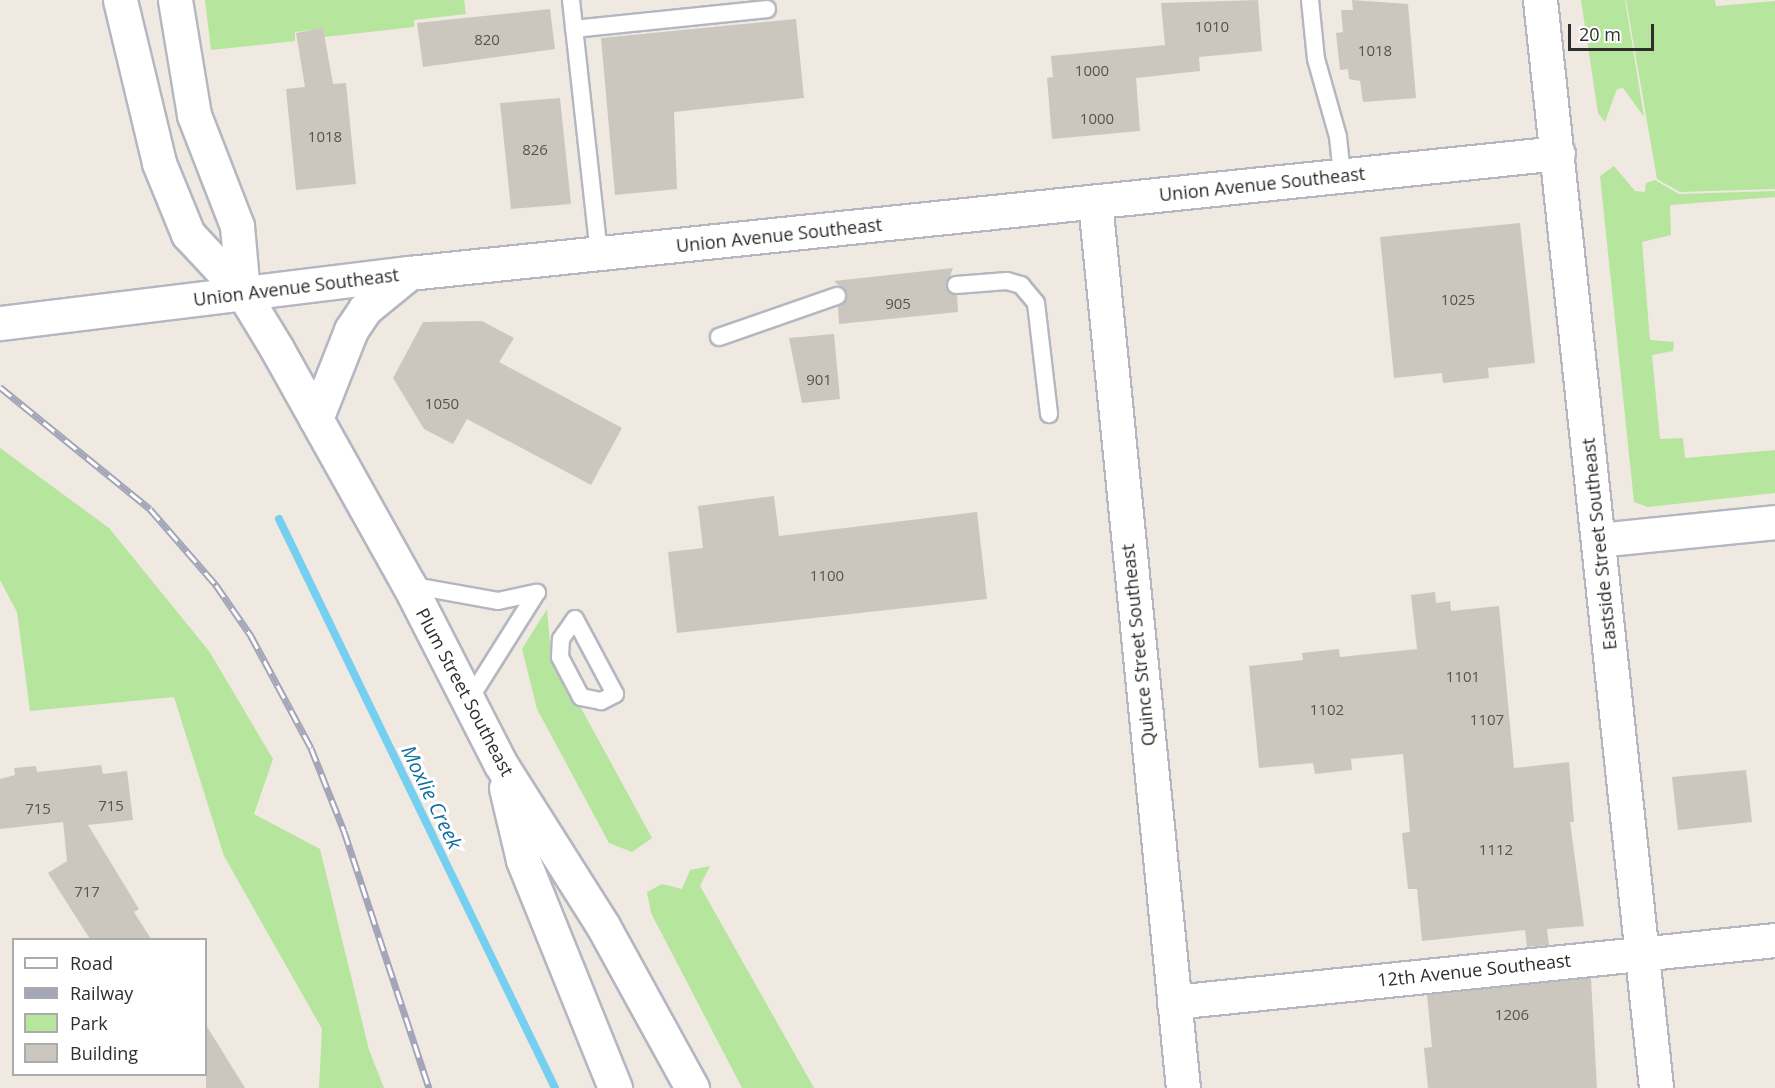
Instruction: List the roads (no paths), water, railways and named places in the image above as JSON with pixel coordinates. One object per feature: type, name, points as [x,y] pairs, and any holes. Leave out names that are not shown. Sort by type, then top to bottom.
[{"type":"street","name":"Plum Street Southeast","points":[[120,0],[159,163],[188,234],[243,293],[409,585],[500,763],[603,926],[692,1088]]},
{"type":"street","name":"Plum Street Southeast","points":[[174,0],[194,115],[237,226],[243,293]]},
{"type":"street","name":"Eastside Street Southeast","points":[[1540,0],[1656,1088]]},
{"type":"street","name":"Union Avenue Southeast","points":[[0,323],[409,273],[599,255],[1558,153]]},
{"type":"street","name":"Quince Street Southeast","points":[[1095,202],[1183,1088]]},
{"type":"street","points":[[316,419],[351,330],[365,309],[409,273]]},
{"type":"street","points":[[1598,540],[1775,522]]},
{"type":"street","points":[[500,763],[523,860],[615,1088]]},
{"type":"street","name":"12th Avenue Southeast","points":[[1174,1002],[1775,940]]},
{"type":"lane","points":[[571,0],[599,255]]},
{"type":"lane","points":[[1310,0],[1316,59],[1338,137],[1342,176]]},
{"type":"lane","points":[[574,29],[767,9]]},
{"type":"lane","points":[[956,285],[1007,282],[1021,285],[1036,303],[1049,414]]},
{"type":"lane","points":[[719,337],[837,296]]},
{"type":"lane","points":[[409,585],[498,601],[537,593],[469,700]]},
{"type":"lane","points":[[575,620],[615,694],[601,701],[581,697],[560,657],[561,639],[575,620]]},
{"type":"waterway","name":"Moxlie Creek","points":[[279,519],[555,1088]]},
{"type":"railway","points":[[0,387],[150,509],[216,585],[251,636],[311,748],[344,831],[429,1088]]}]
